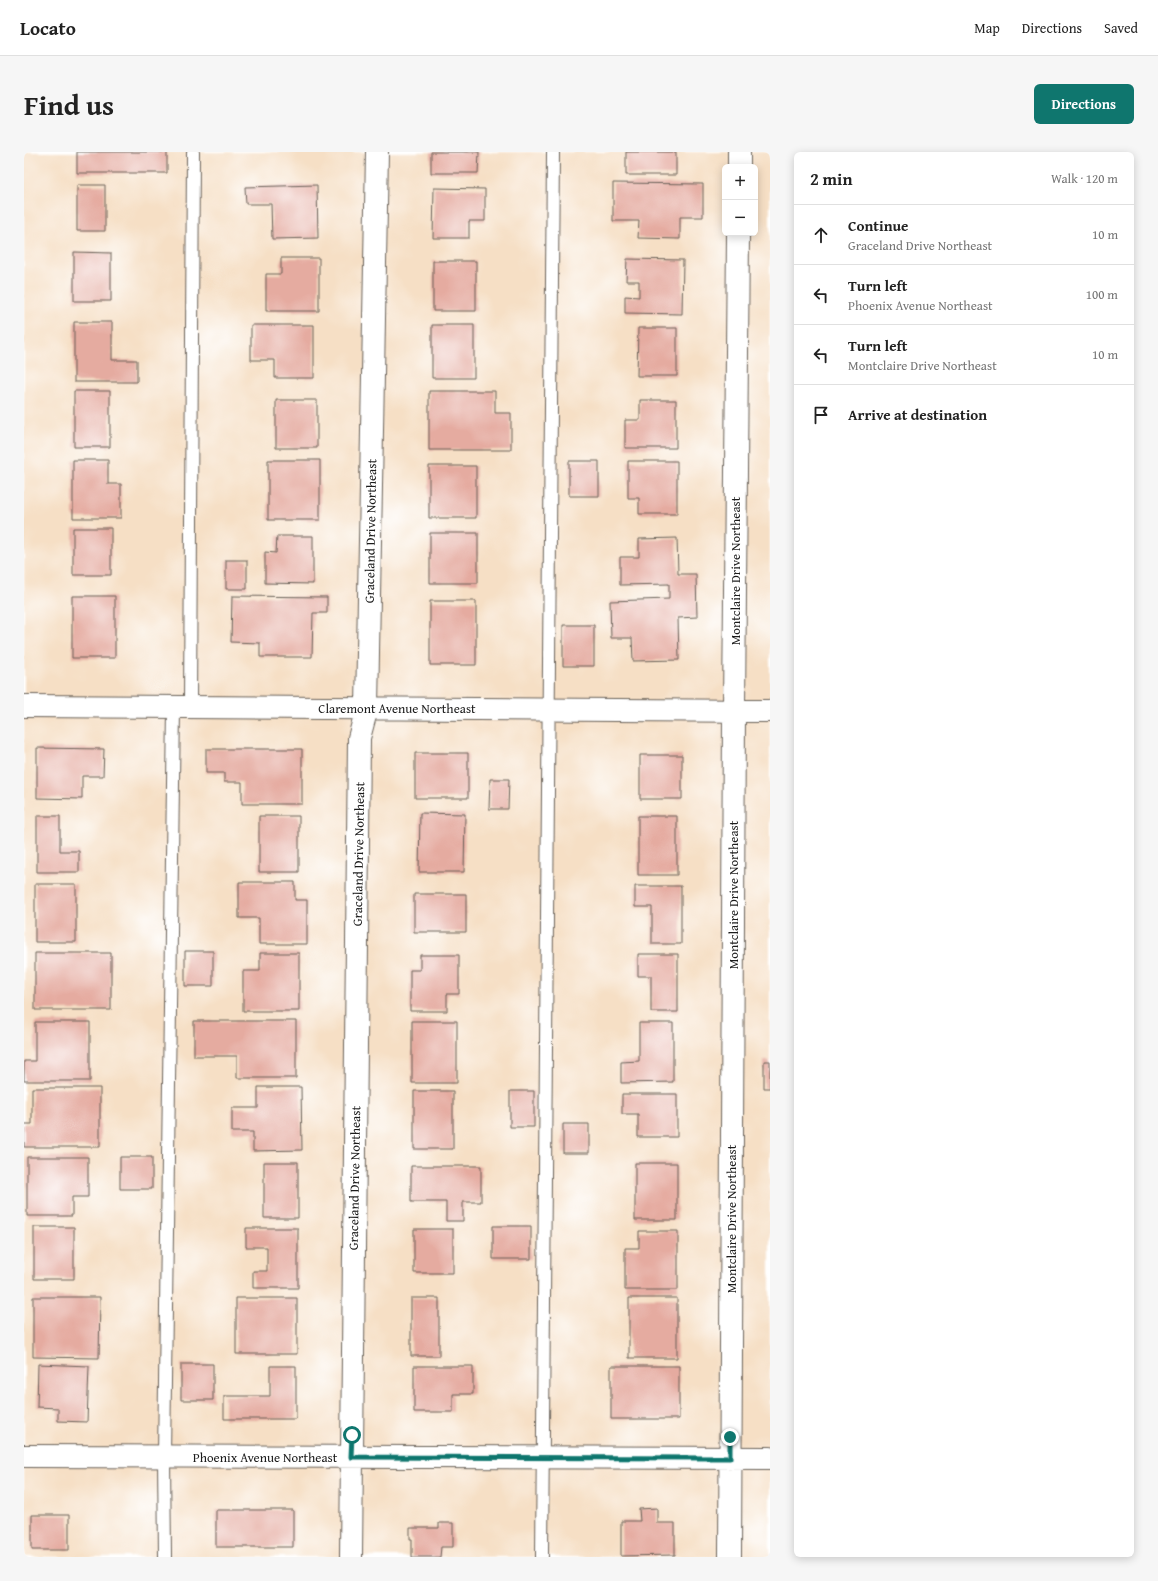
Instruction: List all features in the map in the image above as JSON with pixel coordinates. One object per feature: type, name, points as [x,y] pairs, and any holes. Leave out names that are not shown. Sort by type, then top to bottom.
[{"type":"street","name":"Graceland Drive Northeast","points":[[351,1557],[359,738],[367,708],[377,152]]},
{"type":"street","points":[[739,152],[739,164]]},
{"type":"street","name":"Montclaire Drive Northeast","points":[[730,1557],[738,236]]},
{"type":"street","name":"Claremont Avenue Northeast","points":[[24,706],[770,710]]},
{"type":"street","name":"Phoenix Avenue Northeast","points":[[24,1456],[164,1458],[770,1458]]},
{"type":"lane","points":[[165,1557],[164,1458],[182,708],[193,152]]},
{"type":"lane","points":[[542,1557],[554,152]]},
{"type":"building","points":[[77,152],[167,152],[167,173],[77,173]]},
{"type":"building","points":[[431,152],[479,152],[478,173],[431,173]]},
{"type":"building","points":[[626,152],[676,152],[676,175],[626,175]]},
{"type":"building","points":[[613,183],[703,184],[703,217],[680,217],[680,239],[638,238],[639,221],[613,221]]},
{"type":"building","points":[[77,185],[105,185],[105,231],[77,231]]},
{"type":"building","points":[[317,185],[318,238],[272,239],[271,204],[246,204],[245,187]]},
{"type":"building","points":[[434,188],[485,189],[485,221],[469,221],[469,238],[433,238]]},
{"type":"building","points":[[74,252],[111,253],[111,301],[74,301]]},
{"type":"building","points":[[281,258],[319,258],[319,311],[266,311],[266,274],[281,274]]},
{"type":"building","points":[[627,259],[683,260],[682,314],[625,313],[625,296],[639,297],[639,281],[626,281]]},
{"type":"building","points":[[433,261],[476,261],[476,311],[433,311]]},
{"type":"building","points":[[74,322],[112,322],[112,360],[137,360],[137,382],[74,382]]},
{"type":"building","points":[[251,325],[314,325],[314,378],[275,378],[275,360],[251,360]]},
{"type":"building","points":[[432,325],[474,325],[474,378],[432,378]]},
{"type":"building","points":[[638,328],[677,328],[677,376],[637,376]]},
{"type":"building","points":[[74,391],[110,391],[110,447],[74,447]]},
{"type":"building","points":[[429,391],[495,391],[495,413],[511,413],[511,450],[429,450]]},
{"type":"building","points":[[276,400],[317,400],[317,448],[276,448]]},
{"type":"building","points":[[640,400],[676,400],[676,448],[625,448],[625,420],[640,420]]},
{"type":"building","points":[[73,460],[108,460],[108,484],[121,484],[121,518],[73,518]]},
{"type":"building","points":[[268,460],[320,460],[320,520],[268,520]]},
{"type":"building","points":[[569,461],[599,461],[599,496],[569,496]]},
{"type":"building","points":[[628,461],[677,461],[677,514],[639,514],[639,498],[628,498]]},
{"type":"building","points":[[429,466],[476,466],[476,518],[429,518]]},
{"type":"building","points":[[73,528],[111,528],[111,575],[73,575]]},
{"type":"building","points":[[430,533],[478,533],[478,583],[430,583]]},
{"type":"building","points":[[277,536],[313,536],[313,584],[265,583],[265,552],[276,553]]},
{"type":"building","points":[[677,538],[678,574],[696,574],[697,617],[678,618],[679,660],[633,661],[632,638],[611,638],[610,601],[669,599],[669,584],[620,585],[620,557],[639,557],[639,539]]},
{"type":"building","points":[[226,560],[247,560],[247,589],[226,589]]},
{"type":"building","points":[[72,596],[115,596],[115,658],[72,658]]},
{"type":"building","points":[[232,596],[327,597],[327,613],[313,613],[312,657],[260,657],[260,643],[231,642]]},
{"type":"building","points":[[430,601],[476,601],[476,665],[430,665]]},
{"type":"building","points":[[563,625],[594,625],[594,666],[563,666]]},
{"type":"building","points":[[37,748],[104,749],[103,776],[82,776],[82,799],[37,798]]},
{"type":"building","points":[[206,749],[302,749],[302,804],[242,804],[242,782],[224,782],[224,773],[206,773]]},
{"type":"building","points":[[415,753],[468,753],[468,798],[415,798]]},
{"type":"building","points":[[640,755],[682,755],[682,799],[640,799]]},
{"type":"building","points":[[490,779],[509,779],[508,809],[489,809]]},
{"type":"building","points":[[420,813],[465,814],[464,872],[419,872]]},
{"type":"building","points":[[37,816],[60,816],[60,851],[79,851],[79,872],[37,872]]},
{"type":"building","points":[[259,816],[299,816],[299,872],[259,872]]},
{"type":"building","points":[[638,816],[677,816],[677,875],[638,875]]},
{"type":"building","points":[[239,882],[295,882],[295,900],[307,900],[307,944],[259,944],[259,918],[239,918]]},
{"type":"building","points":[[35,884],[76,884],[76,942],[35,942]]},
{"type":"building","points":[[635,886],[681,886],[681,944],[652,944],[652,907],[635,907]]},
{"type":"building","points":[[414,894],[466,894],[466,932],[414,932]]},
{"type":"building","points":[[185,951],[213,951],[213,986],[185,986]]},
{"type":"building","points":[[35,953],[111,953],[111,1010],[35,1010]]},
{"type":"building","points":[[260,953],[299,953],[299,1011],[243,1011],[243,971],[260,971]]},
{"type":"building","points":[[638,954],[678,954],[678,1012],[651,1012],[651,976],[638,976]]},
{"type":"building","points":[[420,955],[459,955],[459,994],[447,994],[447,1011],[410,1011],[410,970],[420,970]]},
{"type":"building","points":[[194,1021],[296,1021],[296,1078],[237,1078],[237,1056],[194,1056]]},
{"type":"building","points":[[412,1021],[457,1021],[457,1083],[412,1083]]},
{"type":"building","points":[[35,1022],[90,1022],[90,1081],[24,1081],[24,1061],[35,1061]]},
{"type":"building","points":[[639,1023],[673,1023],[673,1082],[621,1083],[621,1062],[639,1061]]},
{"type":"building","points":[[764,1061],[770,1061],[770,1088],[764,1088]]},
{"type":"building","points":[[258,1087],[301,1087],[302,1150],[253,1151],[253,1132],[232,1132],[232,1108],[258,1108]]},
{"type":"building","points":[[32,1088],[100,1088],[100,1147],[24,1147],[24,1124],[32,1124]]},
{"type":"building","points":[[414,1091],[453,1091],[453,1149],[414,1149]]},
{"type":"building","points":[[510,1091],[534,1091],[534,1127],[510,1127]]},
{"type":"building","points":[[622,1094],[677,1094],[677,1137],[638,1137],[638,1114],[622,1114]]},
{"type":"building","points":[[563,1124],[589,1124],[589,1153],[563,1153]]},
{"type":"building","points":[[27,1157],[88,1157],[88,1197],[72,1197],[72,1216],[27,1216]]},
{"type":"building","points":[[120,1157],[152,1157],[152,1189],[120,1189]]},
{"type":"building","points":[[264,1162],[298,1162],[298,1218],[264,1218]]},
{"type":"building","points":[[635,1163],[677,1163],[677,1220],[635,1220]]},
{"type":"building","points":[[411,1166],[481,1166],[481,1202],[463,1202],[463,1221],[446,1221],[446,1202],[411,1202]]},
{"type":"building","points":[[493,1226],[531,1226],[531,1259],[493,1259]]},
{"type":"building","points":[[34,1227],[74,1227],[74,1279],[34,1279]]},
{"type":"building","points":[[246,1228],[298,1228],[298,1288],[253,1288],[253,1271],[267,1271],[267,1247],[246,1247]]},
{"type":"building","points":[[414,1229],[453,1229],[453,1273],[414,1273]]},
{"type":"building","points":[[639,1231],[678,1231],[678,1290],[625,1290],[625,1248],[639,1248]]},
{"type":"building","points":[[33,1297],[100,1297],[99,1358],[33,1357]]},
{"type":"building","points":[[236,1298],[297,1298],[297,1354],[236,1354]]},
{"type":"building","points":[[411,1298],[439,1298],[439,1356],[411,1356]]},
{"type":"building","points":[[629,1298],[677,1298],[677,1358],[629,1358]]},
{"type":"building","points":[[38,1364],[89,1366],[87,1422],[58,1421],[58,1408],[37,1407]]},
{"type":"building","points":[[181,1364],[213,1364],[213,1400],[181,1400]]},
{"type":"building","points":[[270,1366],[296,1366],[296,1419],[224,1419],[224,1396],[270,1396]]},
{"type":"building","points":[[414,1366],[473,1366],[473,1394],[453,1394],[453,1412],[414,1412]]},
{"type":"building","points":[[611,1366],[679,1366],[679,1419],[611,1419]]},
{"type":"building","points":[[657,1508],[657,1523],[675,1523],[675,1555],[621,1556],[621,1521],[640,1521],[639,1509]]},
{"type":"building","points":[[216,1510],[293,1510],[293,1547],[216,1547]]},
{"type":"building","points":[[32,1515],[69,1515],[69,1550],[32,1550]]},
{"type":"building","points":[[439,1523],[453,1523],[453,1547],[441,1547],[440,1557],[412,1557],[412,1539],[410,1539],[410,1528],[439,1528]]},
{"type":"route","points":[[352,1435],[351,1457],[377,1458],[730,1458],[730,1437]]}]
